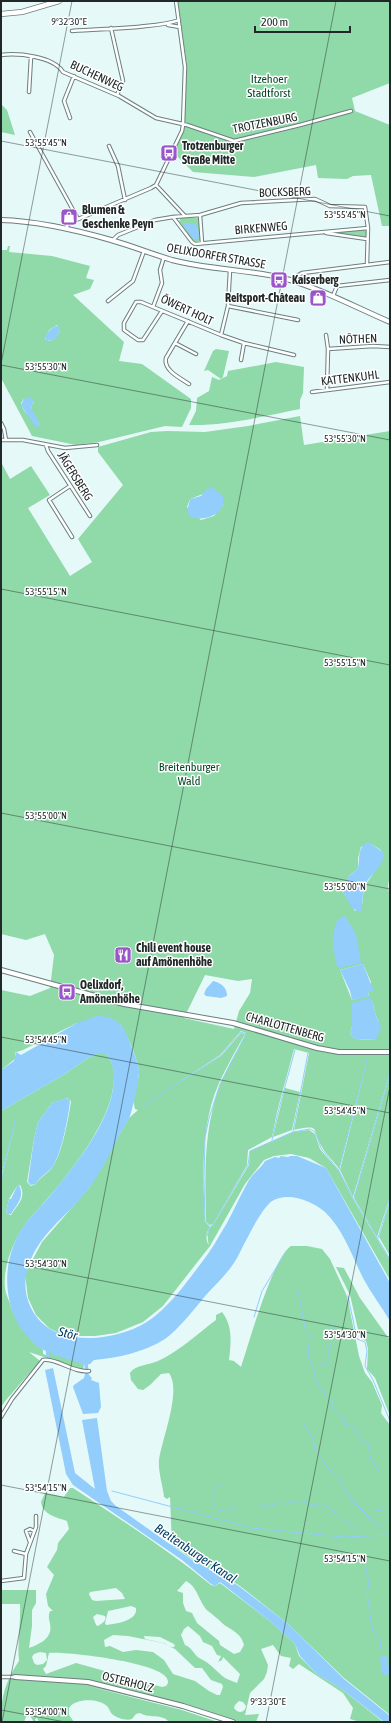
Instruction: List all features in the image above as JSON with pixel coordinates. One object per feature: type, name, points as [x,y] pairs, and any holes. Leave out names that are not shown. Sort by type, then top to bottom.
[{"type":"main road","points":[[1,14],[26,11],[59,1]]},
{"type":"street","points":[[65,228],[69,223],[125,200],[156,185],[182,130],[183,124],[185,67],[176,1]]},
{"type":"street","points":[[72,31],[111,28],[119,30],[168,24],[179,20]]},
{"type":"street","points":[[168,24],[180,27]]},
{"type":"street","points":[[111,28],[123,81],[117,94]]},
{"type":"street","name":"BUCHENWEG","points":[[1,55],[14,54],[30,57],[36,56],[60,66],[63,72],[117,94],[156,118],[183,124]]},
{"type":"street","points":[[29,92],[30,57]]},
{"type":"street","points":[[70,118],[64,101],[74,76]]},
{"type":"street","name":"TROTZENBURG","points":[[183,124],[234,141],[300,126],[351,111]]},
{"type":"street","points":[[30,132],[78,219]]},
{"type":"street","points":[[109,146],[119,171],[125,200]]},
{"type":"street","points":[[156,185],[185,216]]},
{"type":"street","name":"BOCKSBERG","points":[[112,241],[118,235],[151,222],[173,216],[200,215],[241,202],[315,199],[330,206],[365,207],[368,228]]},
{"type":"street","points":[[173,216],[192,242],[202,243],[200,215]]},
{"type":"street","name":"OELIXDORFER STRASSE","points":[[1,220],[65,228],[196,265],[259,273],[290,280],[333,296],[390,322]]},
{"type":"street","points":[[367,264],[368,228]]},
{"type":"street","name":"BIRKENWEG","points":[[202,243],[368,228]]},
{"type":"street","name":"BIRKENWEG","points":[[322,232],[367,239]]},
{"type":"street","points":[[108,301],[133,281],[144,251]]},
{"type":"street","name":"ÖWERT HOLT","points":[[164,257],[160,270],[162,283],[153,307],[220,335],[228,306],[230,270]]},
{"type":"street","points":[[290,280],[294,276],[302,273],[390,262]]},
{"type":"street","points":[[333,296],[337,286],[390,280]]},
{"type":"street","points":[[153,307],[141,302],[136,302],[124,323],[124,330],[138,340],[143,340],[162,311]]},
{"type":"street","points":[[228,306],[298,320]]},
{"type":"street","points":[[188,321],[166,358],[166,366],[189,384]]},
{"type":"street","points":[[220,335],[244,343],[294,355]]},
{"type":"street","name":"NÖTHEN","points":[[326,335],[328,349],[327,390]]},
{"type":"street","points":[[175,343],[196,354]]},
{"type":"street","points":[[241,360],[244,343]]},
{"type":"street","name":"NÖTHEN","points":[[328,349],[373,346],[390,347]]},
{"type":"street","name":"KATTENKUHL","points":[[312,392],[390,382]]},
{"type":"street","points":[[1,423],[6,440]]},
{"type":"street","points":[[1,440],[23,440],[65,448],[97,445]]},
{"type":"street","name":"JÄGERSBERG","points":[[46,445],[48,451],[90,516]]},
{"type":"street","points":[[70,486],[49,500],[72,537]]},
{"type":"street","name":"CHARLOTTENBERG","points":[[1,970],[124,1004],[233,1023],[312,1047],[334,1052],[390,1052]]},
{"type":"street","points":[[1,1417],[12,1399],[41,1362],[49,1360],[84,1372],[89,1371]]},
{"type":"street","points":[[1,1581],[24,1578],[26,1554],[34,1531],[36,1516]]},
{"type":"street","points":[[30,1542],[26,1531],[34,1531]]},
{"type":"street","points":[[14,1551],[26,1554]]},
{"type":"street","points":[[1,1676],[15,1677]]},
{"type":"street","name":"OSTERHOLZ","points":[[15,1677],[81,1681],[102,1685],[183,1706],[233,1722]]},
{"type":"green space","name":"Itzehoer Stadtforst","points":[[177,1],[390,1],[390,83],[352,98],[355,111],[390,125],[390,226],[382,226],[371,175],[353,176],[347,179],[318,178],[316,165],[254,177],[193,172],[174,153],[183,129],[187,66]]},
{"type":"green space","points":[[1,104],[7,110],[15,135],[1,132]]},
{"type":"green space","points":[[181,218],[199,218],[201,240],[197,242],[192,240],[179,221]]},
{"type":"green space","points":[[353,230],[366,230],[366,237],[336,233]]},
{"type":"green space","points":[[8,246],[10,246],[9,252],[52,256],[90,266],[86,278],[94,280],[90,289],[73,295],[124,342],[119,361],[142,364],[191,399],[191,408],[182,427],[165,426],[99,442],[76,445],[32,436],[1,378],[1,250],[7,250]],"holes":[[[57,325],[60,331],[55,339],[49,341],[45,339],[49,330]],[[24,399],[34,403],[31,405],[32,412],[40,425],[29,416],[22,407],[21,403]]]},
{"type":"green space","points":[[216,349],[229,351],[223,377],[221,379],[208,370],[204,371],[213,351]]},
{"type":"green space","points":[[276,362],[304,367],[303,393],[300,400],[300,409],[231,422],[189,425],[196,411],[197,398],[209,391],[212,377],[219,380],[227,376],[228,371]]},
{"type":"green space","name":"Breitenburger Wald","points":[[300,416],[304,445],[390,431],[390,876],[388,885],[390,901],[390,1072],[353,1197],[340,1170],[367,1061],[339,1169],[322,1147],[312,1128],[294,1130],[309,1053],[294,1049],[277,1112],[272,1137],[248,1150],[247,1165],[213,1224],[210,1225],[206,1222],[205,1186],[206,1152],[210,1119],[220,1085],[246,1033],[241,1031],[220,1055],[175,1085],[221,1056],[241,1033],[245,1034],[219,1083],[209,1116],[204,1151],[204,1187],[205,1222],[210,1227],[206,1236],[209,1245],[208,1237],[210,1229],[249,1165],[250,1151],[293,1132],[309,1130],[315,1134],[320,1149],[339,1171],[353,1199],[390,1260],[390,1280],[326,1168],[309,1158],[291,1154],[274,1156],[264,1160],[245,1184],[210,1246],[163,1306],[143,1322],[116,1333],[95,1336],[75,1336],[59,1333],[49,1328],[36,1315],[28,1298],[25,1274],[42,1242],[89,1188],[129,1118],[138,1110],[135,1109],[134,1099],[139,1071],[132,1047],[120,1024],[77,1023],[23,1050],[17,1052],[13,1051],[16,1052],[15,1059],[1,1070],[1,990],[30,996],[50,988],[54,955],[45,934],[26,940],[1,934],[1,462],[10,479],[31,466],[50,495],[28,508],[70,576],[92,562],[78,539],[123,485],[98,452],[98,447],[151,432],[205,432],[248,426]],"holes":[[[203,494],[223,505],[214,516],[201,520],[187,507],[190,499]],[[371,844],[381,850],[373,874],[364,887],[362,905],[355,911],[343,892],[349,876],[358,868],[358,858],[361,847]],[[363,964],[371,982],[368,992],[369,996],[352,1000],[340,970]],[[205,975],[238,981],[252,979],[250,993],[239,1011],[234,1029],[184,1018]],[[370,999],[373,1003],[379,1022],[375,1040],[355,1039],[350,1034],[352,1027],[353,1007]]]},
{"type":"green space","points":[[97,1054],[106,1054],[113,1066],[114,1079],[110,1102],[96,1132],[77,1162],[57,1188],[29,1219],[19,1234],[10,1254],[5,1274],[6,1295],[17,1320],[28,1336],[43,1350],[43,1354],[49,1356],[49,1352],[51,1351],[53,1354],[80,1362],[84,1365],[83,1370],[29,1352],[40,1361],[1,1407],[1,1181],[15,1123],[1,1177],[1,1111],[65,1074],[88,1058]],"holes":[[[67,1098],[71,1101],[70,1108],[65,1135],[59,1153],[49,1171],[36,1184],[31,1186],[27,1182],[38,1122],[52,1103]],[[20,1185],[22,1190],[22,1198],[11,1215],[8,1214],[6,1212],[9,1199],[17,1186]]]},
{"type":"green space","points":[[390,1074],[390,1197],[377,1237],[354,1198]]},
{"type":"green space","points":[[285,1088],[300,1092],[292,1130],[273,1137]]},
{"type":"green space","points":[[390,1201],[390,1256],[379,1237]]},
{"type":"green space","points":[[291,1246],[307,1246],[322,1249],[330,1259],[347,1296],[359,1356],[365,1373],[372,1382],[382,1405],[381,1413],[390,1425],[390,1715],[344,1678],[287,1623],[240,1586],[219,1573],[196,1562],[172,1545],[170,1497],[167,1499],[164,1497],[159,1460],[170,1415],[173,1391],[172,1381],[169,1373],[161,1374],[143,1390],[138,1389],[131,1380],[130,1373],[132,1370],[158,1361],[174,1352],[216,1320],[216,1315],[222,1312],[226,1317],[230,1329],[231,1341],[229,1360],[234,1361],[241,1367],[269,1283],[284,1253]]},
{"type":"green space","points":[[336,1267],[344,1268],[360,1298],[390,1340],[390,1416],[375,1378],[367,1369],[368,1349],[366,1341],[360,1338],[350,1295]]},
{"type":"green space","points":[[70,1488],[73,1488],[126,1523],[211,1585],[215,1586],[220,1583],[271,1622],[295,1644],[299,1656],[317,1674],[343,1690],[383,1722],[360,1722],[350,1719],[353,1708],[343,1693],[299,1664],[293,1669],[289,1666],[291,1658],[281,1656],[273,1645],[261,1649],[268,1665],[267,1672],[264,1679],[250,1693],[245,1715],[259,1714],[256,1722],[218,1720],[176,1707],[88,1686],[182,1710],[218,1722],[169,1722],[163,1718],[147,1716],[140,1713],[136,1714],[130,1720],[124,1719],[112,1714],[108,1707],[103,1703],[87,1700],[76,1702],[69,1708],[69,1715],[74,1722],[39,1722],[37,1718],[35,1719],[36,1722],[34,1722],[30,1716],[26,1717],[24,1722],[1,1722],[3,1697],[7,1683],[19,1661],[18,1647],[20,1604],[1,1604],[1,1590],[36,1590],[36,1603],[32,1610],[32,1626],[29,1648],[45,1640],[50,1633],[49,1613],[50,1611],[53,1611],[48,1606],[46,1594],[54,1575],[47,1567],[57,1550],[58,1543],[69,1529],[67,1521],[47,1513],[41,1502],[45,1493],[64,1497]],"holes":[[[186,1581],[196,1591],[205,1608],[240,1637],[244,1645],[240,1652],[234,1654],[220,1645],[219,1641],[197,1623],[192,1613],[186,1611],[183,1603],[183,1593],[177,1591]],[[116,1588],[122,1593],[125,1599],[96,1601],[92,1600],[89,1594],[90,1592]],[[131,1606],[136,1608],[134,1616],[126,1621],[106,1625],[105,1623],[108,1611]],[[97,1614],[105,1616],[105,1621],[98,1626],[96,1625],[93,1617]],[[188,1626],[200,1636],[203,1642],[212,1646],[217,1655],[221,1656],[218,1662],[222,1660],[223,1657],[240,1674],[237,1683],[225,1678],[199,1658],[190,1648],[185,1645],[181,1635],[184,1629]],[[113,1635],[128,1636],[163,1643],[168,1646],[164,1643],[145,1639],[144,1636],[160,1637],[174,1644],[175,1646],[172,1648],[175,1649],[195,1668],[202,1668],[211,1680],[222,1684],[223,1687],[220,1695],[209,1691],[195,1681],[173,1674],[164,1660],[153,1652],[136,1650],[123,1652],[110,1646],[105,1647],[104,1640]],[[40,1652],[46,1653],[47,1660],[43,1664],[37,1665],[34,1663],[32,1657],[34,1654]],[[49,1653],[59,1653],[120,1660],[158,1671],[167,1678],[166,1686],[162,1687],[76,1663],[46,1674],[43,1669],[46,1666]],[[239,1701],[243,1702],[246,1706],[241,1712],[234,1708]]]},
{"type":"water","points":[[186,223],[195,224],[199,232],[198,239],[194,240],[183,225]]},
{"type":"water","points":[[58,326],[60,331],[55,340],[46,341],[48,332]]},
{"type":"water","points":[[30,397],[34,401],[31,407],[40,425],[38,427],[35,426],[21,405],[24,399]]},
{"type":"water","points":[[213,488],[223,496],[222,508],[214,515],[208,517],[191,517],[187,512],[190,499],[201,496],[207,489]]},
{"type":"water","points":[[368,842],[383,852],[383,857],[380,865],[365,885],[361,911],[359,912],[352,908],[343,892],[347,878],[358,868],[362,847]]},
{"type":"water","points":[[345,916],[356,934],[361,963],[338,968],[334,950],[334,930],[338,919]]},
{"type":"water","points":[[363,964],[374,992],[368,992],[369,997],[352,1000],[350,991],[340,970]]},
{"type":"water","points":[[213,981],[223,986],[226,990],[227,996],[221,998],[206,996],[204,994],[206,989]]},
{"type":"water","points":[[370,998],[381,1027],[376,1040],[355,1039],[350,1034],[352,1027],[352,1003]]},
{"type":"water","points":[[97,1016],[104,1016],[118,1022],[128,1036],[138,1065],[139,1072],[137,1089],[129,1118],[97,1176],[81,1198],[47,1234],[31,1259],[25,1284],[28,1302],[39,1320],[49,1328],[61,1334],[84,1338],[106,1337],[138,1327],[147,1322],[172,1300],[203,1261],[226,1224],[252,1176],[265,1161],[275,1157],[279,1158],[281,1156],[297,1156],[326,1168],[390,1283],[390,1321],[366,1284],[347,1243],[337,1226],[325,1212],[314,1204],[293,1197],[285,1197],[278,1198],[267,1205],[248,1236],[237,1258],[223,1277],[181,1324],[170,1335],[157,1344],[131,1354],[94,1360],[90,1364],[85,1365],[43,1350],[30,1339],[20,1327],[9,1301],[7,1287],[8,1272],[14,1245],[28,1220],[47,1200],[88,1146],[104,1118],[110,1103],[114,1080],[109,1058],[106,1054],[97,1054],[1,1111],[1,1070],[14,1061],[16,1052],[21,1055],[77,1023]]},
{"type":"water","points":[[66,1098],[70,1100],[68,1115],[62,1144],[56,1161],[36,1184],[31,1185],[28,1182],[38,1122],[52,1103]]},
{"type":"water","points":[[19,1185],[21,1190],[20,1201],[11,1214],[8,1214],[6,1212],[9,1199],[11,1199],[17,1186]]},
{"type":"water","points":[[53,1368],[75,1473],[95,1489],[82,1420],[97,1418],[107,1491],[111,1501],[195,1562],[218,1573],[240,1587],[287,1623],[344,1679],[390,1716],[390,1722],[384,1722],[343,1690],[317,1674],[300,1656],[295,1644],[271,1622],[220,1582],[215,1586],[211,1584],[182,1560],[73,1485],[66,1474],[45,1370]]},
{"type":"water","points":[[87,1373],[92,1378],[91,1380],[99,1383],[101,1407],[98,1413],[83,1414],[73,1387],[84,1378],[85,1374]]},
{"type":"water","points":[[383,1655],[387,1657],[390,1674],[384,1675],[382,1673],[380,1659]]},
{"type":"waterway","points":[[143,1106],[220,1056],[241,1032],[246,1034],[220,1084],[209,1118],[205,1138],[205,1222],[210,1226]]},
{"type":"waterway","points":[[272,1140],[295,1050]]},
{"type":"waterway","points":[[293,1131],[308,1053]]},
{"type":"waterway","points":[[339,1170],[367,1060]]},
{"type":"waterway","points":[[354,1197],[390,1073]]},
{"type":"waterway","points":[[1,1180],[15,1121]]},
{"type":"waterway","points":[[207,1236],[209,1229],[248,1165],[250,1151],[293,1132],[310,1129],[315,1132],[321,1148],[339,1171],[353,1198],[390,1259]]},
{"type":"waterway","points":[[378,1238],[390,1199]]},
{"type":"waterway","points":[[254,1317],[262,1291],[284,1255]]},
{"type":"waterway","points":[[298,1291],[306,1333],[310,1334],[308,1355],[314,1369],[314,1377],[326,1397],[333,1403],[333,1410],[345,1418],[344,1424],[355,1428],[360,1439],[368,1444],[371,1460],[379,1471]]},
{"type":"waterway","points":[[348,1296],[357,1339],[365,1342],[367,1351],[365,1366],[373,1380],[390,1421]]},
{"type":"waterway","points":[[315,1369],[319,1365],[325,1365],[328,1361],[328,1352],[332,1340],[331,1317]]},
{"type":"waterway","points":[[47,1347],[48,1356]]},
{"type":"waterway","points":[[86,1362],[87,1377]]},
{"type":"waterway","points":[[303,1422],[313,1439],[315,1449],[328,1468],[338,1477],[348,1496],[373,1521],[384,1528]]},
{"type":"waterway","points":[[215,1506],[213,1497],[221,1484]]},
{"type":"waterway","points":[[112,1491],[252,1528],[343,1537],[390,1535]]},
{"type":"waterway","points":[[259,1504],[264,1507],[277,1503],[285,1504],[298,1501],[314,1505],[321,1503],[343,1520],[360,1530]]},
{"type":"waterway","points":[[218,1510],[226,1512],[236,1506]]},
{"type":"waterway","points":[[375,1511],[390,1509]]},
{"type":"waterway","points":[[364,1559],[369,1583],[367,1593],[371,1622],[373,1631],[380,1640],[382,1657]]},
{"type":"place","name":"Trotzenburger Straße Mitte","points":[[169,153]]},
{"type":"place","name":"Blumen & Geschenke Peyn","points":[[69,217]]},
{"type":"place","name":"Kaiserberg","points":[[279,280]]},
{"type":"place","name":"Reitsport-Château","points":[[318,298]]},
{"type":"place","name":"Chili event house auf Amönenhöhe","points":[[123,955]]},
{"type":"place","name":"Oelixdorf, Amönenhöhe","points":[[67,992]]},
{"type":"water label","name":"Stör","points":[[68,1333]]},
{"type":"water label","name":"Breitenburger Kanal","points":[[196,1553]]}]
